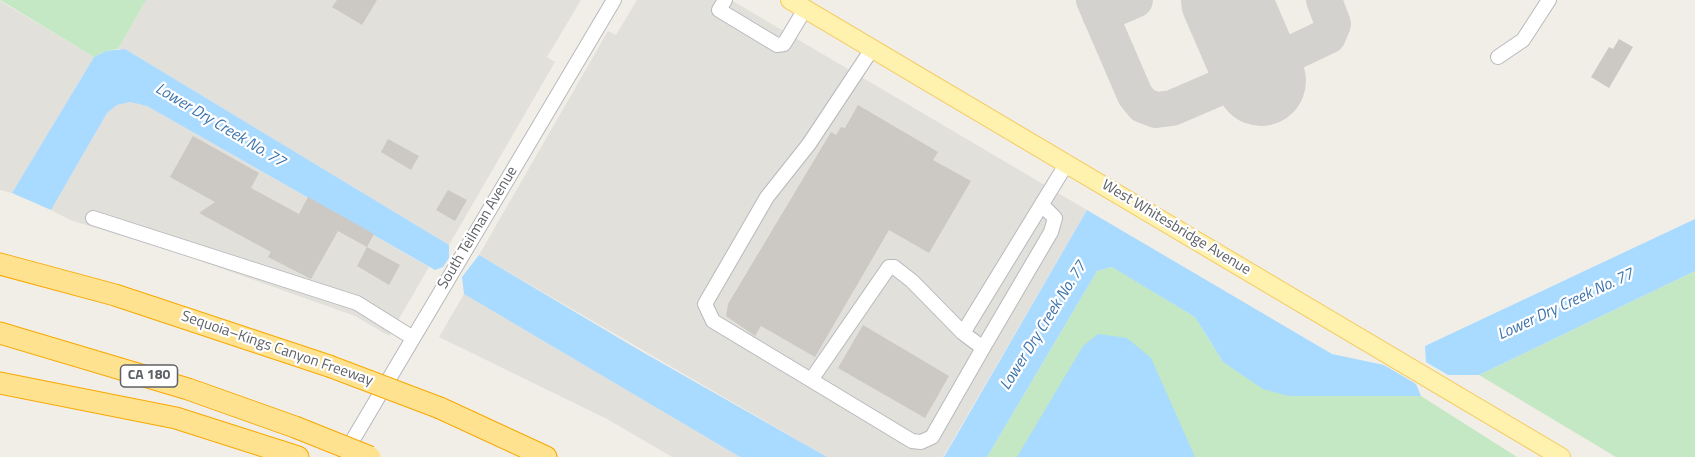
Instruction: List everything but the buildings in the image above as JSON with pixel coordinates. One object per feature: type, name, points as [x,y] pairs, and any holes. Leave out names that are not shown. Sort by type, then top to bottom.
[{"type":"highway","points":[[0,258],[115,295]]},
{"type":"highway","name":"Sequoia–Kings Canyon Freeway","points":[[0,264],[115,295],[221,328],[440,408],[546,457]]},
{"type":"highway","name":"CA 180","points":[[0,333],[188,388],[370,457]]},
{"type":"highway","points":[[0,383],[176,418],[290,454]]},
{"type":"highway","points":[[0,390],[76,397]]},
{"type":"main road","name":"West Whitesbridge Avenue","points":[[797,4],[1562,457]]},
{"type":"street","name":"South Teilman Avenue","points":[[342,457],[614,0]]},
{"type":"street","points":[[725,0],[719,10],[777,45],[784,44],[797,4]]},
{"type":"street","points":[[1498,57],[1523,40],[1549,0]]},
{"type":"street","points":[[872,49],[809,144],[767,197],[705,304],[713,321],[912,441],[921,442],[932,436],[1051,232],[1055,218],[1042,205]]},
{"type":"street","points":[[963,333],[1067,163]]},
{"type":"street","points":[[93,218],[357,303],[413,338]]},
{"type":"street","points":[[811,380],[889,267],[894,267],[912,280],[963,333],[983,348]]},
{"type":"shaded area","points":[[146,0],[581,0],[547,57],[555,62],[449,245],[125,49],[118,49]]},
{"type":"shaded area","points":[[637,0],[731,0],[1087,210],[943,457],[827,457],[479,255],[608,31],[616,35]]},
{"type":"shaded area","points":[[0,1],[94,57],[12,193],[0,190]]},
{"type":"shaded area","points":[[130,102],[147,106],[429,267],[389,336],[355,316],[189,257],[70,220],[51,210],[107,113],[117,105]]},
{"type":"shaded area","points":[[464,294],[740,457],[672,457],[607,419],[439,337]]},
{"type":"green space","points":[[0,0],[146,0],[118,49],[106,51],[94,57]]},
{"type":"green space","points":[[1113,267],[1195,317],[1223,362],[1288,396],[1421,396],[1517,457],[987,457],[1097,271]]},
{"type":"green space","points":[[1695,271],[1695,457],[1616,457],[1479,375]]},
{"type":"water","name":"Lower Dry Creek No. 77","points":[[125,49],[449,245],[449,258],[443,267],[435,270],[147,106],[130,102],[117,105],[107,113],[51,210],[12,193],[94,57],[106,51]]},
{"type":"water","name":"Lower Dry Creek No. 77","points":[[1087,210],[1332,354],[1384,365],[1416,384],[1421,396],[1288,396],[1263,389],[1223,362],[1195,317],[1112,267],[1097,271],[987,457],[944,457]]},
{"type":"water","name":"Lower Dry Creek No. 77","points":[[1695,219],[1695,271],[1479,375],[1448,375],[1426,362],[1425,346]]},
{"type":"water","points":[[479,255],[639,350],[827,457],[740,457],[464,294],[462,277]]},
{"type":"water","points":[[1098,334],[1127,338],[1151,358],[1195,457],[1017,457],[1083,346]]},
{"type":"taxiway","points":[[1094,0],[1135,95],[1143,105],[1156,110],[1172,108],[1230,83],[1241,74],[1246,60],[1239,31]]},
{"type":"taxiway","points":[[1100,15],[1135,0]]},
{"type":"taxiway","points":[[1239,31],[1258,54],[1276,58],[1286,56],[1328,36],[1333,24],[1324,0]]},
{"type":"runway","points":[[1226,0],[1261,81]]}]
